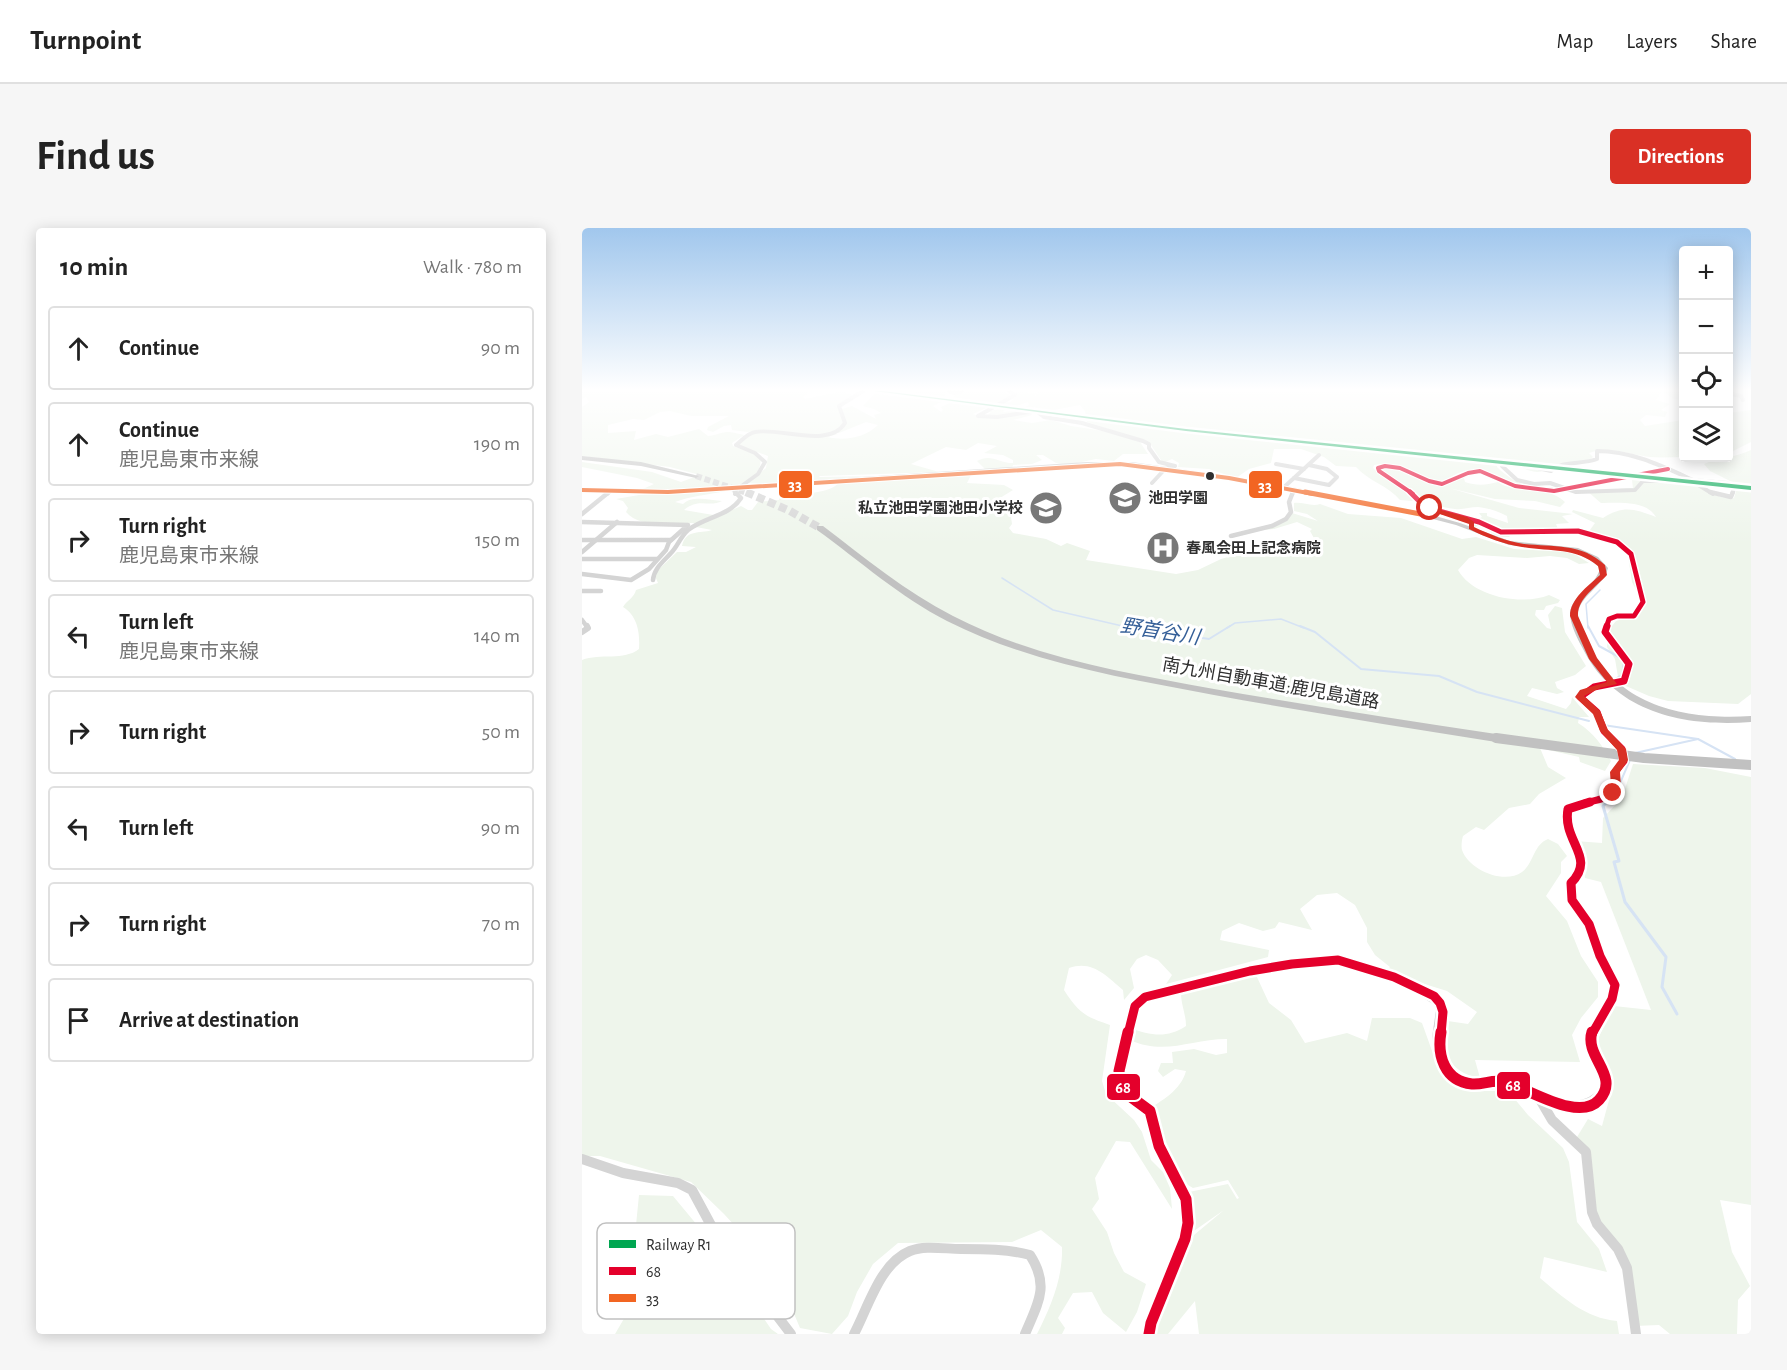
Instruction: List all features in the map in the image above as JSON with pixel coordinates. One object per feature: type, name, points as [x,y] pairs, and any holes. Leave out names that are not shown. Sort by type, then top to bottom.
[{"type":"highway","points":[[582,458],[641,464],[696,476]]},
{"type":"highway","name":"南九州自動車道;鹿児島道路","points":[[820,528],[930,608],[972,629],[1029,650],[1154,681],[1269,702],[1496,738],[1644,758],[1751,765]]},
{"type":"main road","points":[[582,490],[648,493],[1105,464],[1165,469],[1394,507],[1471,528],[1509,543],[1575,550],[1599,562],[1604,568],[1603,575],[1580,597],[1574,610],[1574,616],[1593,659],[1612,684],[1645,703],[1682,716],[1717,721],[1751,719]]},
{"type":"street","points":[[653,580],[654,572],[677,547],[679,540],[689,529],[740,502],[741,498],[735,494],[740,487],[760,472],[765,462],[755,453],[736,445],[739,443]]},
{"type":"street","points":[[1147,443],[1159,462],[1175,466],[1165,469],[1152,483]]},
{"type":"street","points":[[1668,469],[1632,453],[1608,451],[1597,452],[1597,459],[1592,462],[1580,466],[1557,465],[1548,472],[1532,470],[1513,462],[1505,462],[1502,466],[1517,480],[1534,484],[1550,483],[1578,492],[1632,490],[1637,489],[1641,482],[1692,480],[1727,483],[1735,486],[1732,496],[1722,497],[1713,494],[1692,480],[1668,469]]},
{"type":"street","points":[[1282,489],[1319,455]]},
{"type":"street","points":[[1276,464],[1304,469]]},
{"type":"street","points":[[1294,478],[1329,485],[1336,477],[1327,469],[1309,465]]},
{"type":"street","points":[[1149,1334],[1151,1323],[1185,1239],[1188,1223],[1186,1199],[1159,1146],[1150,1111],[1131,1097],[1121,1084],[1119,1071],[1121,1058],[1135,1006],[1145,997],[1258,969],[1335,960],[1391,975],[1419,988],[1439,1002],[1442,1010],[1438,1038],[1440,1058],[1443,1065],[1457,1079],[1467,1084],[1477,1085],[1504,1082],[1561,1105],[1590,1105],[1601,1097],[1606,1088],[1603,1068],[1590,1043],[1592,1033],[1613,996],[1615,985],[1598,953],[1587,920],[1571,897],[1571,883],[1580,877],[1584,868],[1568,832],[1566,814],[1568,809],[1613,793],[1616,787],[1615,772],[1624,760],[1622,749],[1604,731],[1597,712],[1580,697],[1583,692],[1598,686],[1624,681],[1629,668],[1627,660],[1605,632],[1608,622],[1617,615],[1634,615],[1643,602],[1630,551],[1606,538],[1586,533],[1538,530],[1501,532],[1465,518],[1423,506],[1419,498],[1379,471],[1378,468],[1394,466],[1428,481],[1444,484],[1468,472],[1481,471],[1504,482],[1550,491],[1568,490],[1668,469]]},
{"type":"street","points":[[1231,536],[1246,530],[1273,526],[1285,520],[1291,514],[1289,500],[1293,490]]},
{"type":"street","points":[[582,514],[609,492]]},
{"type":"street","points":[[582,506],[592,506]]},
{"type":"street","points":[[1465,518],[1472,523],[1471,528]]},
{"type":"street","points":[[582,522],[688,525],[670,540],[649,569],[631,580],[582,574]]},
{"type":"street","points":[[582,552],[617,522]]},
{"type":"street","points":[[582,540],[670,540]]},
{"type":"street","points":[[582,560],[657,559]]},
{"type":"street","points":[[582,591],[601,591]]},
{"type":"street","points":[[582,620],[588,628],[582,633]]},
{"type":"street","points":[[1538,1096],[1552,1120],[1586,1152],[1594,1219],[1623,1259],[1634,1302],[1636,1334]]},
{"type":"street","points":[[582,1159],[623,1173],[678,1183],[692,1190],[710,1223]]},
{"type":"street","points":[[854,1334],[884,1276],[896,1261],[909,1251],[1007,1249],[1030,1255],[1038,1265],[1042,1276],[1036,1310],[1025,1334]]},
{"type":"street","points":[[780,1319],[791,1334]]},
{"type":"shaded area","points":[[582,443],[733,443],[733,446],[760,456],[761,461],[756,473],[741,484],[694,489],[643,489],[654,484],[637,478],[582,467],[582,462],[652,472],[681,482],[700,475],[670,467],[582,456]]},
{"type":"shaded area","points":[[738,443],[1140,443],[1148,454],[1123,454],[1114,461],[1096,459],[1067,465],[1056,463],[1043,455],[1036,455],[1042,460],[1032,464],[1013,465],[1011,470],[985,469],[977,461],[991,458],[1013,463],[1013,460],[1003,455],[984,453],[997,446],[978,443],[966,450],[946,447],[911,464],[939,472],[820,476],[872,476],[758,484],[748,483],[766,468],[768,456],[738,445]]},
{"type":"shaded area","points":[[1149,443],[1679,443],[1679,457],[1650,457],[1604,450],[1589,453],[1593,457],[1588,460],[1555,465],[1540,472],[1504,462],[1497,465],[1509,477],[1522,484],[1555,489],[1544,490],[1532,489],[1479,471],[1469,470],[1457,473],[1439,483],[1399,467],[1374,465],[1373,468],[1378,473],[1405,492],[1413,501],[1400,500],[1356,467],[1336,466],[1324,457],[1301,449],[1274,449],[1271,463],[1249,469],[1236,478],[1209,469],[1178,467],[1179,463],[1172,459],[1163,463]]},
{"type":"shaded area","points":[[1733,443],[1750,443],[1733,451]]},
{"type":"shaded area","points":[[1751,450],[1751,694],[1738,704],[1668,701],[1649,696],[1619,683],[1615,659],[1607,647],[1608,631],[1616,621],[1629,617],[1642,607],[1640,597],[1632,582],[1628,556],[1623,547],[1590,530],[1595,523],[1572,512],[1573,510],[1603,518],[1623,510],[1656,517],[1639,505],[1601,503],[1587,491],[1633,488],[1632,480],[1645,479],[1685,480],[1720,497],[1734,498],[1738,485],[1710,471],[1704,464],[1733,462],[1733,456]]},
{"type":"shaded area","points":[[1390,466],[1442,485],[1463,475],[1465,482],[1469,483],[1482,485],[1498,482],[1514,488],[1549,493],[1565,502],[1560,507],[1535,501],[1495,499],[1449,488],[1519,508],[1573,514],[1562,516],[1569,523],[1556,524],[1558,529],[1515,531],[1509,537],[1499,536],[1480,525],[1475,527],[1459,518],[1476,520],[1482,517],[1479,513],[1487,513],[1487,516],[1508,523],[1507,516],[1485,508],[1455,509],[1424,500],[1397,483],[1380,468]]},
{"type":"shaded area","points":[[971,475],[967,483],[1004,485],[1013,490],[1000,498],[998,507],[1011,517],[1012,524],[1009,528],[1013,533],[1046,539],[1061,546],[1067,543],[1090,551],[1086,560],[1176,574],[1198,570],[1221,559],[1263,547],[1268,549],[1315,540],[1310,531],[1312,529],[1297,522],[1274,529],[1249,531],[1267,529],[1292,513],[1318,521],[1307,514],[1294,511],[1294,503],[1320,504],[1348,514],[1401,518],[1462,539],[1476,537],[1514,549],[1565,552],[1576,555],[1589,563],[1579,564],[1567,558],[1550,556],[1527,558],[1477,555],[1469,558],[1458,570],[1475,587],[1499,597],[1526,600],[1549,595],[1560,600],[1558,603],[1546,606],[1544,610],[1536,610],[1535,615],[1547,628],[1551,629],[1548,615],[1555,606],[1562,608],[1565,632],[1586,666],[1575,675],[1555,682],[1557,688],[1564,692],[1557,694],[1532,688],[1527,696],[1566,709],[1572,697],[1589,717],[1579,717],[1578,723],[1597,740],[1611,761],[1605,771],[1580,762],[1579,757],[1540,748],[1548,767],[1566,778],[1539,794],[1530,804],[1509,808],[1484,830],[1476,827],[1463,836],[1462,843],[1462,850],[1472,864],[1497,876],[1515,876],[1522,872],[1539,845],[1548,839],[1558,844],[1567,856],[1561,862],[1561,873],[1546,896],[1567,921],[1581,956],[1598,982],[1598,997],[1581,1018],[1572,1035],[1580,1062],[1475,1060],[1480,1078],[1460,1070],[1448,1058],[1441,1020],[1468,1024],[1477,1012],[1447,991],[1386,972],[1390,967],[1375,955],[1367,942],[1367,928],[1355,905],[1337,893],[1317,895],[1300,909],[1312,930],[1279,922],[1275,928],[1263,931],[1239,923],[1222,931],[1220,940],[1269,950],[1268,957],[1166,984],[1172,975],[1158,960],[1146,955],[1137,959],[1130,969],[1134,988],[1124,1000],[1123,990],[1099,971],[1085,966],[1069,968],[1064,990],[1069,998],[1083,1013],[1110,1025],[1102,1081],[1106,1094],[1134,1120],[1142,1132],[1151,1160],[1163,1172],[1170,1188],[1172,1209],[1130,1142],[1116,1141],[1095,1178],[1099,1199],[1092,1209],[1107,1232],[1124,1272],[1146,1284],[1137,1312],[1126,1332],[1103,1313],[1092,1292],[1073,1293],[1058,1318],[1065,1328],[1062,1334],[1037,1334],[1055,1292],[1062,1258],[1062,1247],[1041,1230],[1012,1242],[898,1243],[873,1264],[857,1292],[848,1316],[832,1334],[800,1328],[795,1316],[795,1223],[732,1223],[691,1182],[600,1156],[582,1156],[582,660],[626,655],[639,649],[635,620],[623,607],[636,590],[658,583],[656,572],[677,552],[686,552],[696,547],[682,546],[687,537],[694,533],[712,530],[696,527],[699,525],[693,523],[640,521],[626,512],[628,508],[623,501],[616,499],[639,495],[723,490],[725,491],[675,502],[683,504],[696,499],[722,501],[713,504],[694,504],[684,510],[719,516],[741,506],[752,510],[758,502],[779,500],[780,497],[787,495],[819,492],[839,483]]},
{"type":"shaded area","points":[[1633,764],[1705,768],[1751,777],[1751,1205],[1720,1200],[1732,1252],[1750,1286],[1738,1300],[1737,1334],[1670,1334],[1659,1325],[1635,1326],[1620,1256],[1592,1211],[1588,1160],[1574,1142],[1588,1119],[1602,1126],[1612,1089],[1600,1064],[1596,1047],[1614,1006],[1651,1010],[1601,882],[1585,878],[1575,841],[1602,843],[1603,818],[1622,798]]},
{"type":"shaded area","points":[[1256,975],[1269,1003],[1291,1020],[1305,1043],[1347,1033],[1367,1041],[1372,1018],[1410,1018],[1422,1023],[1436,1062],[1463,1086],[1479,1091],[1498,1091],[1513,1097],[1528,1115],[1563,1148],[1569,1162],[1577,1222],[1599,1249],[1607,1272],[1544,1257],[1540,1278],[1566,1300],[1585,1311],[1617,1321],[1619,1334],[1199,1334],[1195,1301],[1168,1334],[1154,1334],[1150,1329],[1180,1249],[1224,1210],[1191,1233],[1189,1192],[1228,1184],[1237,1199],[1239,1198],[1228,1180],[1193,1188],[1176,1178],[1145,1111],[1170,1094],[1184,1078],[1186,1071],[1175,1069],[1163,1077],[1158,1071],[1161,1063],[1173,1063],[1172,1052],[1194,1049],[1216,1055],[1227,1053],[1227,1039],[1155,1047],[1130,1040],[1129,1028],[1158,1035],[1172,1033],[1186,1026],[1181,993]]},
{"type":"shaded area","points":[[639,1195],[673,1196],[695,1223],[636,1223]]},
{"type":"shaded area","points":[[624,1319],[764,1319],[778,1334],[615,1334]]},
{"type":"waterway","name":"野首谷川","points":[[1002,578],[1053,610],[1131,628]]},
{"type":"waterway","points":[[1588,628],[1586,604],[1600,590]]},
{"type":"waterway","name":"野首谷川","points":[[1227,628],[1235,623],[1281,619],[1304,628]]},
{"type":"waterway","name":"野首谷川","points":[[1125,626],[1209,639],[1230,626]]},
{"type":"waterway","name":"野首谷川","points":[[1300,626],[1315,632],[1361,669],[1439,676],[1477,692],[1589,721]]},
{"type":"waterway","points":[[1588,626],[1599,646],[1621,658]]},
{"type":"waterway","points":[[1615,679],[1622,675],[1624,662]]},
{"type":"waterway","name":"野首谷川","points":[[1603,725],[1698,739]]},
{"type":"waterway","points":[[1635,753],[1698,739]]},
{"type":"waterway","name":"野首谷川","points":[[1698,739],[1735,759]]},
{"type":"waterway","points":[[1605,803],[1617,790],[1630,760]]},
{"type":"waterway","points":[[1607,802],[1603,806],[1619,861],[1614,862],[1625,902],[1666,957],[1662,987],[1677,1014]]},
{"type":"tunnel","points":[[696,476],[750,494]]},
{"type":"tunnel","points":[[746,492],[790,511],[820,528]]},
{"type":"rail line","name":"R1","points":[[1309,443],[1751,488]]},
{"type":"transit line","name":"33","points":[[582,490],[668,492],[1120,464],[1229,478],[1431,516]]},
{"type":"transit line","name":"68","points":[[1149,1334],[1151,1323],[1185,1239],[1188,1223],[1186,1199],[1159,1146],[1150,1111],[1131,1097],[1121,1084],[1119,1071],[1121,1058],[1135,1006],[1145,997],[1271,967],[1331,960],[1341,961],[1410,983],[1434,996],[1443,1012],[1439,1040],[1440,1060],[1446,1069],[1463,1082],[1469,1084],[1504,1082],[1559,1104],[1574,1107],[1588,1106],[1599,1101],[1607,1083],[1604,1071],[1591,1049],[1591,1035],[1612,999],[1615,985],[1612,975],[1600,956],[1589,924],[1573,903],[1570,895],[1571,883],[1580,875],[1582,866],[1566,820],[1568,809],[1603,798],[1614,791],[1615,772],[1624,761],[1622,749],[1604,731],[1597,712],[1580,697],[1588,689],[1624,681],[1629,664],[1605,632],[1609,619],[1617,616],[1634,616],[1643,602],[1631,554],[1617,542],[1597,535],[1578,531],[1501,532],[1479,522],[1425,507],[1416,496],[1379,471],[1378,468],[1393,466],[1442,484],[1468,473],[1480,471],[1515,486],[1554,491],[1668,469]]},
{"type":"place","name":"池田学園","points":[[1125,498]]},
{"type":"place","name":"私立池田学園池田小学校","points":[[1046,508]]},
{"type":"place","name":"春風会田上記念病院","points":[[1163,548]]},
{"type":"route","points":[[1430,508],[1465,518],[1472,523],[1471,528],[1492,538],[1524,546],[1567,548],[1590,556],[1604,568],[1603,575],[1580,597],[1574,610],[1574,616],[1576,625],[1593,659],[1612,684],[1583,692],[1580,697],[1597,712],[1604,731],[1622,749],[1624,760],[1615,772],[1616,787],[1613,793]]}]
